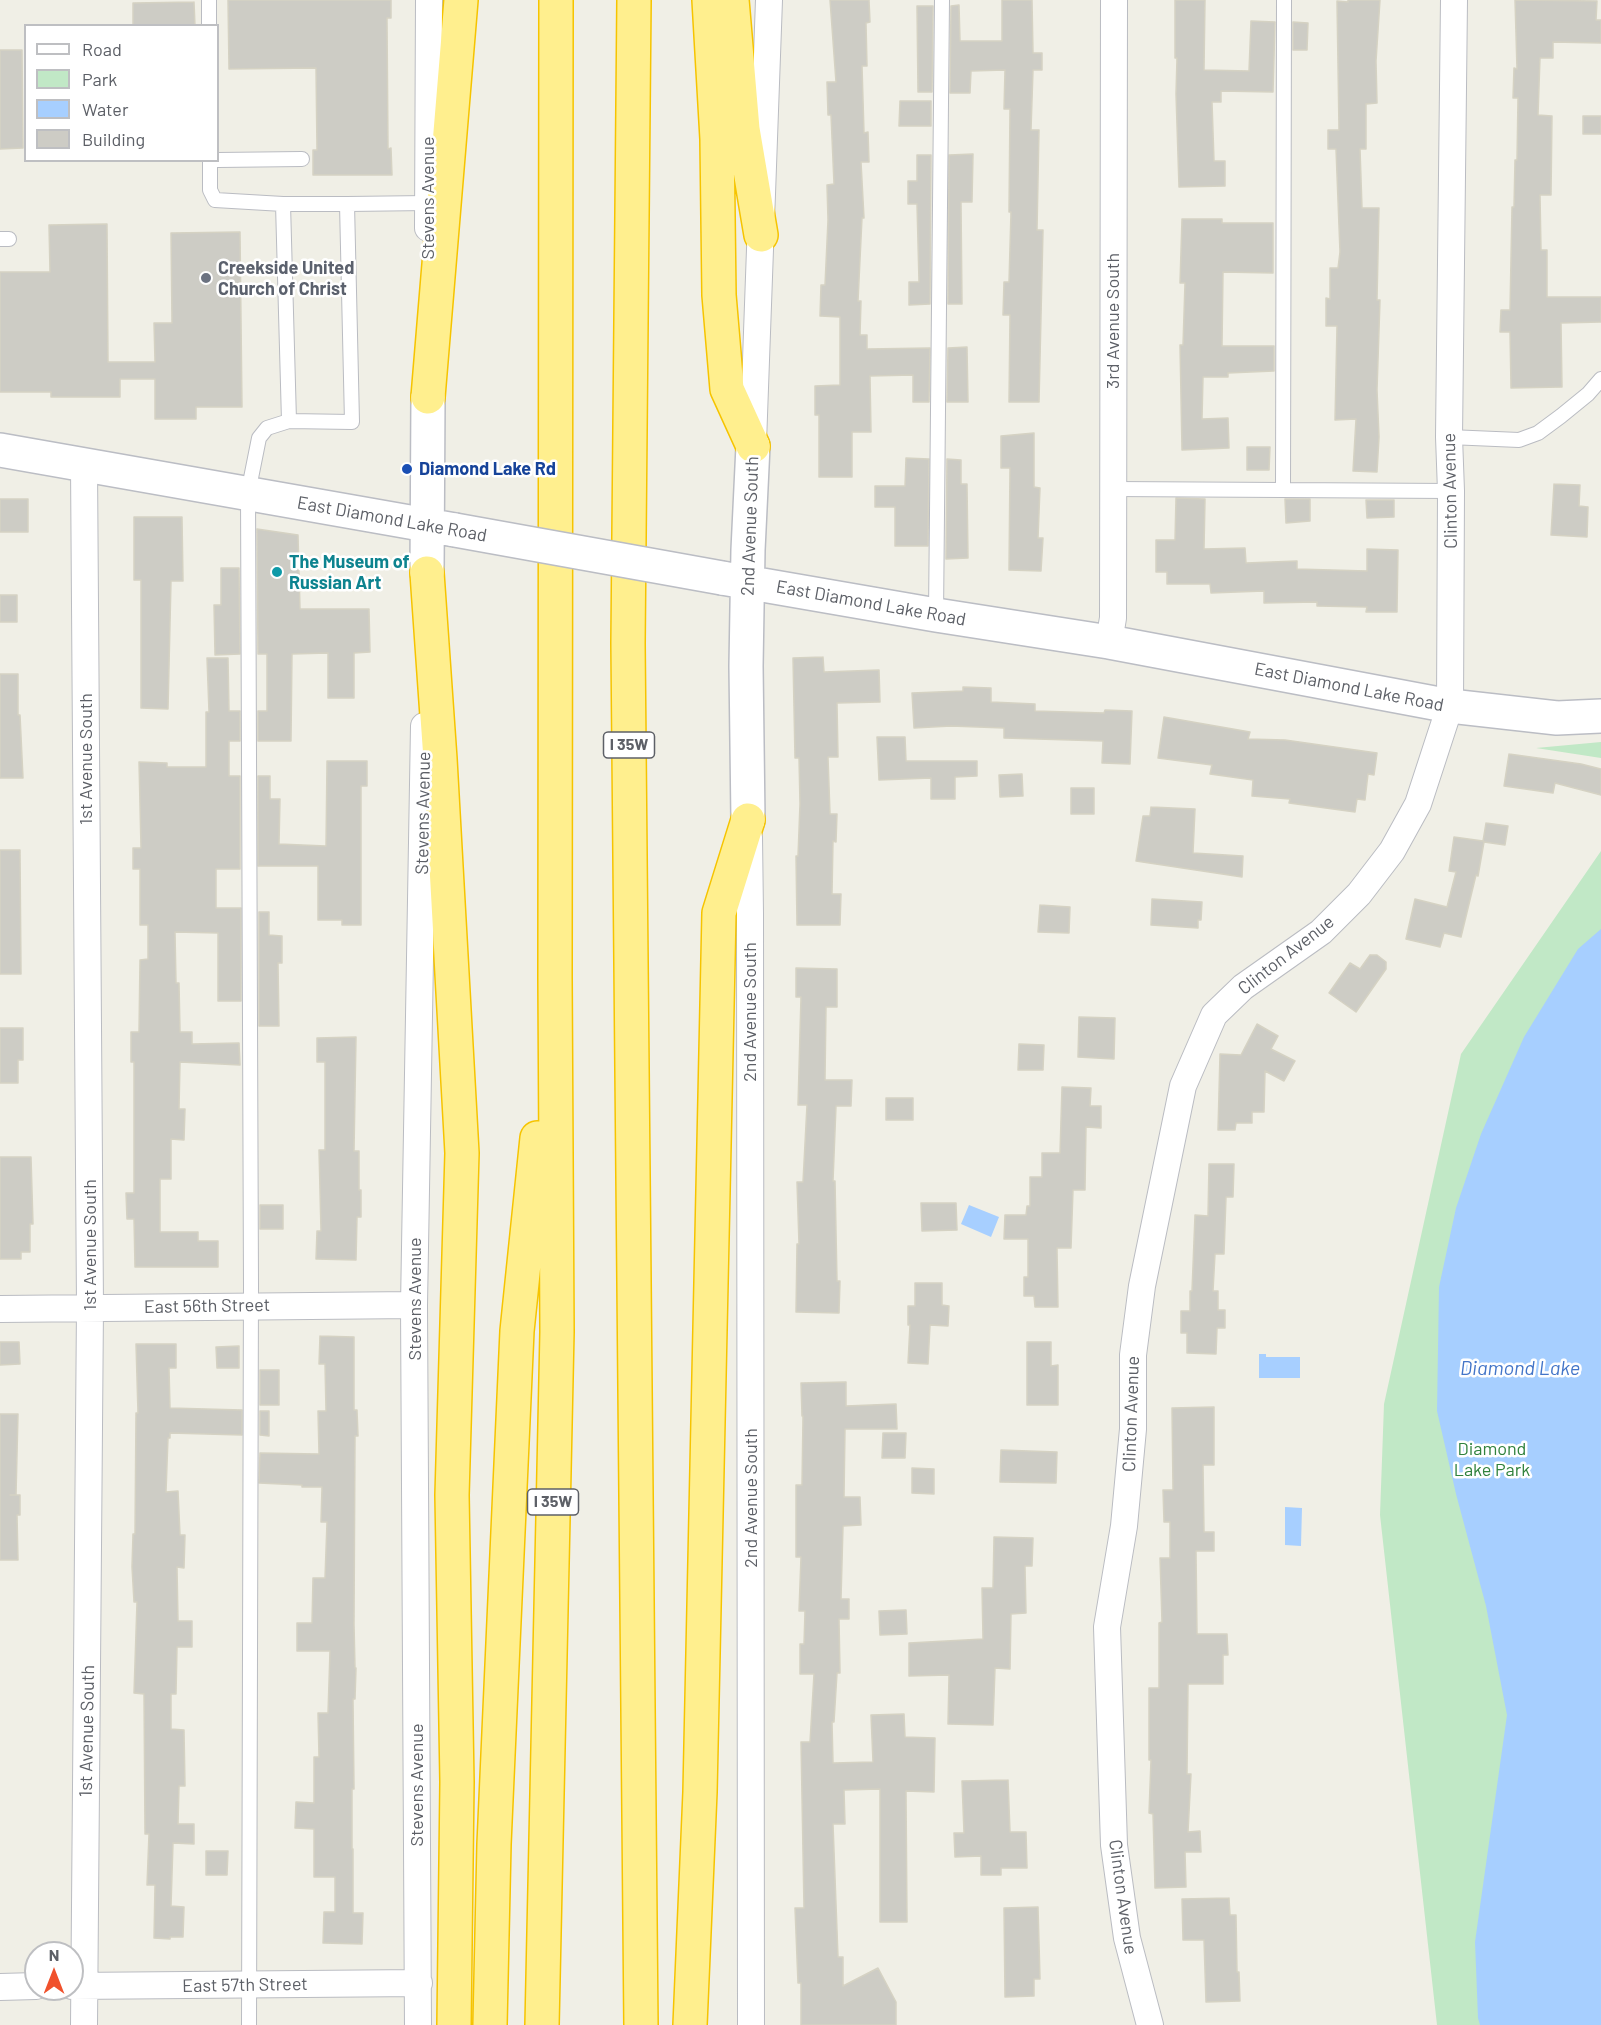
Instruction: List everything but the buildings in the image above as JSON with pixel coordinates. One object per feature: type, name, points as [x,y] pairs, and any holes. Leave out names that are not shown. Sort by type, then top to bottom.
[{"type":"highway","points":[[428,396],[461,0]]},
{"type":"highway","name":"I 35W","points":[[542,2025],[557,1332],[556,0]]},
{"type":"highway","name":"I 35W","points":[[634,0],[628,643],[641,2025]]},
{"type":"highway","points":[[709,0],[717,139],[718,295],[727,389],[753,446]]},
{"type":"highway","points":[[732,0],[742,129],[760,235]]},
{"type":"highway","points":[[427,573],[462,1153],[452,1495],[457,1782],[454,2025]]},
{"type":"highway","points":[[690,2025],[700,1792],[719,913],[748,820]]},
{"type":"highway","points":[[490,2025],[495,1832],[517,1331],[555,978]]},
{"type":"street","name":"Stevens Avenue","points":[[428,396],[429,0]]},
{"type":"street","name":"2nd Avenue South","points":[[751,2025],[750,926],[746,666],[735,580],[753,446],[769,0]]},
{"type":"street","name":"3rd Avenue South","points":[[1109,642],[1113,618],[1114,0]]},
{"type":"street","name":"Clinton Avenue","points":[[1150,2025],[1127,1938],[1114,1845],[1107,1627],[1124,1526],[1133,1429],[1132,1355],[1142,1286],[1183,1086],[1214,1016],[1243,987],[1321,932],[1359,894],[1392,851],[1418,804],[1450,706],[1451,490],[1449,437],[1454,0]]},
{"type":"street","points":[[427,573],[441,527],[428,396]]},
{"type":"street","name":"East Diamond Lake Road","points":[[0,450],[936,615],[1109,642],[1450,706],[1557,718],[1601,716]]},
{"type":"street","name":"1st Avenue South","points":[[79,1941],[90,1307],[84,465]]},
{"type":"street","name":"Stevens Avenue","points":[[418,2025],[414,1305],[427,573]]},
{"type":"street","name":"East 56th Street","points":[[0,1309],[414,1305]]},
{"type":"street","name":"East 57th Street","points":[[84,1986],[419,1983]]},
{"type":"street","points":[[0,1987],[24,1986]]},
{"type":"street","name":"1st Avenue South","points":[[80,2001],[84,2025]]},
{"type":"lane","points":[[208,0],[209,24]]},
{"type":"lane","points":[[936,615],[942,0]]},
{"type":"lane","points":[[1283,488],[1284,0]]},
{"type":"lane","points":[[219,160],[302,159]]},
{"type":"lane","points":[[210,162],[210,190],[215,200],[283,204],[428,203]]},
{"type":"lane","points":[[283,204],[289,421]]},
{"type":"lane","points":[[249,2025],[251,1306],[248,494],[259,438],[267,428],[289,421],[352,422],[347,204]]},
{"type":"lane","points":[[1449,437],[1519,440],[1538,433],[1588,394],[1601,379]]},
{"type":"lane","points":[[1113,489],[1451,490]]},
{"type":"green space","points":[[1601,742],[1601,758],[1536,748]]},
{"type":"green space","name":"Diamond Lake","points":[[1601,851],[1601,2025],[1437,2025],[1380,1515],[1384,1404],[1461,1054]]},
{"type":"water","name":"Diamond Lake","points":[[1601,929],[1601,2025],[1480,2025],[1475,1942],[1507,1715],[1486,1606],[1456,1494],[1437,1411],[1439,1287],[1456,1208],[1481,1134],[1524,1037],[1578,949]]},
{"type":"water","points":[[969,1205],[999,1217],[991,1237],[961,1224]]},
{"type":"water","points":[[1259,1354],[1266,1354],[1266,1357],[1300,1357],[1300,1378],[1259,1378]]},
{"type":"water","points":[[1285,1507],[1302,1508],[1301,1546],[1285,1545]]},
{"type":"place","name":"Creekside United Church of Christ","points":[[206,278]]},
{"type":"place","name":"Diamond Lake Rd","points":[[407,469]]},
{"type":"place","name":"The Museum of Russian Art","points":[[277,572]]},
{"type":"park label","name":"Diamond Lake Park","points":[[1492,1459]]}]
